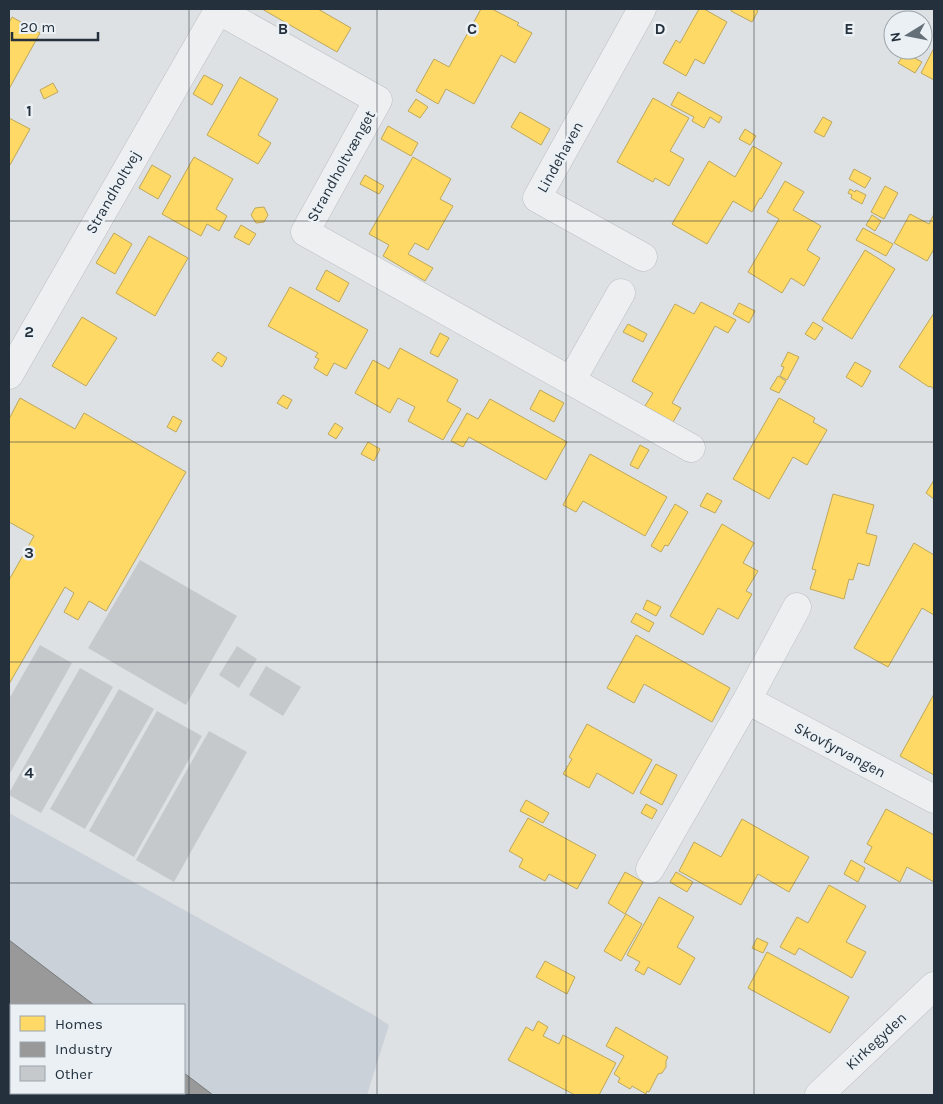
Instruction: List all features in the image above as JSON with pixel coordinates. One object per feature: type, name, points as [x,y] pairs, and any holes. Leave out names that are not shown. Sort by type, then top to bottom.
[{"type":"street","name":"Strandholtvej","points":[[9,375],[218,9]]},
{"type":"street","name":"Strandholtvænget","points":[[218,9],[378,100],[305,232],[691,448]]},
{"type":"street","name":"Lindehaven","points":[[642,9],[537,198],[643,257]]},
{"type":"street","points":[[571,381],[622,293]]},
{"type":"street","points":[[650,869],[747,700],[797,607]]},
{"type":"street","name":"Skovfyrvangen","points":[[747,700],[934,799]]},
{"type":"street","name":"Kirkegyden","points":[[819,1095],[930,999]]},
{"type":"shaded area","points":[[9,813],[389,1025],[367,1095],[9,1095]]},
{"type":"building: Homes","points":[[262,9],[318,9],[351,28],[337,52]]},
{"type":"building: Homes","points":[[481,9],[492,9],[519,23],[517,25],[532,33],[515,63],[501,55],[474,104],[446,89],[438,104],[416,91],[434,59],[449,67]]},
{"type":"building: Homes","points":[[699,9],[704,9],[727,22],[704,64],[695,59],[686,76],[663,63],[676,40],[680,43]]},
{"type":"building: Homes","points":[[732,9],[755,9],[758,11],[752,22],[731,11]]},
{"type":"building: Homes","points":[[12,17],[40,33],[9,89],[9,23]]},
{"type":"building: Homes","points":[[934,48],[934,80],[921,73],[928,60],[933,60]]},
{"type":"building: Homes","points":[[900,60],[918,60],[922,62],[915,73],[898,63]]},
{"type":"building: Homes","points":[[204,75],[223,85],[212,105],[193,94]]},
{"type":"building: Homes","points":[[240,77],[278,99],[258,135],[271,143],[258,164],[207,135]]},
{"type":"building: Homes","points":[[53,83],[58,92],[44,99],[40,90]]},
{"type":"building: Homes","points":[[678,92],[722,117],[719,123],[710,117],[704,128],[692,121],[694,117],[671,105]]},
{"type":"building: Homes","points":[[653,98],[689,118],[670,151],[684,159],[669,186],[655,178],[653,182],[617,162]]},
{"type":"building: Homes","points":[[416,99],[428,107],[420,118],[408,111]]},
{"type":"building: Homes","points":[[520,112],[550,129],[541,145],[511,127]]},
{"type":"building: Homes","points":[[823,117],[832,122],[824,137],[814,132]]},
{"type":"building: Homes","points":[[9,118],[30,129],[10,165],[9,164]]},
{"type":"building: Homes","points":[[388,126],[418,143],[411,156],[381,139]]},
{"type":"building: Homes","points":[[745,129],[756,136],[750,145],[739,139]]},
{"type":"building: Homes","points":[[753,146],[782,163],[752,212],[733,201],[707,244],[672,224],[709,161],[735,177]]},
{"type":"building: Homes","points":[[194,157],[233,179],[216,209],[227,216],[219,231],[207,224],[201,236],[162,214]]},
{"type":"building: Homes","points":[[413,157],[451,179],[440,199],[453,206],[428,250],[415,243],[408,254],[433,268],[425,281],[383,256],[389,245],[369,234]]},
{"type":"building: Homes","points":[[152,165],[171,176],[158,199],[139,188]]},
{"type":"building: Homes","points":[[854,169],[871,178],[865,188],[849,179]]},
{"type":"building: Homes","points":[[365,175],[384,186],[379,194],[360,184]]},
{"type":"building: Homes","points":[[785,181],[804,192],[793,210],[821,226],[807,250],[820,258],[804,286],[791,278],[782,293],[748,272],[779,219],[767,212]]},
{"type":"building: Homes","points":[[885,186],[898,193],[884,219],[871,212]]},
{"type":"building: Homes","points":[[850,189],[866,195],[862,204],[851,198],[852,195],[848,193]]},
{"type":"building: Homes","points":[[264,207],[268,215],[264,222],[256,223],[251,215],[255,208]]},
{"type":"building: Homes","points":[[910,214],[929,224],[934,214],[934,249],[927,261],[894,243]]},
{"type":"building: Homes","points":[[872,215],[881,221],[875,231],[866,225]]},
{"type":"building: Homes","points":[[241,225],[256,234],[249,245],[234,237]]},
{"type":"building: Homes","points":[[863,228],[893,244],[886,256],[856,240]]},
{"type":"building: Homes","points":[[114,233],[132,244],[115,274],[96,263]]},
{"type":"building: Homes","points":[[149,236],[188,258],[155,316],[116,293]]},
{"type":"building: Homes","points":[[865,250],[895,269],[852,339],[822,320]]},
{"type":"building: Homes","points":[[326,270],[349,283],[339,302],[316,289]]},
{"type":"building: Homes","points":[[290,287],[368,330],[346,369],[334,363],[327,376],[314,368],[319,359],[315,357],[318,353],[268,326]]},
{"type":"building: Homes","points":[[701,302],[736,320],[728,333],[715,326],[672,403],[681,408],[673,422],[645,406],[653,393],[632,381],[675,304],[694,314]]},
{"type":"building: Homes","points":[[739,303],[755,311],[749,323],[733,314]]},
{"type":"building: Homes","points":[[934,313],[934,389],[899,367]]},
{"type":"building: Homes","points":[[82,317],[117,338],[86,386],[52,366]]},
{"type":"building: Homes","points":[[813,322],[823,328],[815,340],[805,334]]},
{"type":"building: Homes","points":[[628,324],[647,334],[643,342],[623,332]]},
{"type":"building: Homes","points":[[440,333],[449,338],[438,357],[430,353]]},
{"type":"building: Homes","points":[[400,348],[458,380],[447,401],[461,409],[443,440],[408,421],[415,407],[398,398],[390,413],[355,393],[373,360],[389,369]]},
{"type":"building: Homes","points":[[218,352],[227,358],[222,367],[212,360]]},
{"type":"building: Homes","points":[[788,352],[799,357],[787,380],[780,376],[784,367],[781,366]]},
{"type":"building: Homes","points":[[855,362],[871,371],[862,387],[846,377]]},
{"type":"building: Homes","points":[[778,376],[786,381],[779,393],[770,389]]},
{"type":"building: Homes","points":[[540,390],[564,403],[554,422],[530,409]]},
{"type":"building: Homes","points":[[283,395],[292,400],[287,409],[277,403]]},
{"type":"building: Homes","points":[[20,398],[75,429],[84,413],[186,472],[106,611],[89,601],[78,620],[64,612],[74,593],[65,587],[9,684],[9,580],[34,536],[9,522],[9,419]]},
{"type":"building: Homes","points":[[779,398],[815,418],[813,422],[827,430],[807,465],[793,457],[769,499],[733,479]]},
{"type":"building: Homes","points":[[490,399],[567,442],[546,480],[469,437],[463,447],[451,441],[467,413],[478,419]]},
{"type":"building: Homes","points":[[173,416],[182,421],[176,432],[167,427]]},
{"type":"building: Homes","points":[[335,423],[343,428],[336,439],[328,434]]},
{"type":"building: Homes","points":[[368,442],[380,449],[374,461],[361,454]]},
{"type":"building: Homes","points":[[640,445],[649,450],[638,469],[630,465]]},
{"type":"building: Homes","points":[[590,454],[667,497],[645,536],[583,501],[576,512],[563,505]]},
{"type":"building: Homes","points":[[934,480],[934,499],[926,493]]},
{"type":"building: Homes","points":[[707,493],[722,501],[715,513],[700,506]]},
{"type":"building: Homes","points":[[833,494],[874,505],[866,533],[877,536],[869,566],[858,563],[853,580],[849,579],[844,599],[810,589],[816,570],[812,569]]},
{"type":"building: Homes","points":[[675,504],[688,512],[668,546],[665,545],[661,552],[651,546]]},
{"type":"building: Homes","points":[[722,524],[754,543],[743,563],[758,571],[746,591],[752,594],[738,619],[718,608],[703,635],[670,616]]},
{"type":"building: Homes","points":[[914,543],[934,555],[934,615],[922,608],[888,667],[854,648]]},
{"type":"building: Homes","points":[[647,600],[661,607],[656,616],[643,609]]},
{"type":"building: Homes","points":[[636,613],[654,623],[649,632],[631,622]]},
{"type":"building: Homes","points":[[636,635],[730,688],[712,722],[644,684],[634,703],[607,688]]},
{"type":"building: Homes","points":[[934,694],[934,775],[900,756]]},
{"type":"building: Homes","points":[[587,724],[652,760],[633,794],[597,773],[589,788],[563,774],[572,759],[569,757]]},
{"type":"building: Homes","points":[[656,764],[677,775],[662,805],[640,793]]},
{"type":"building: Homes","points":[[526,800],[549,813],[543,823],[520,811]]},
{"type":"building: Homes","points":[[646,804],[657,810],[652,819],[641,813]]},
{"type":"building: Homes","points":[[886,809],[934,835],[934,882],[907,867],[900,882],[864,862],[872,847],[867,844]]},
{"type":"building: Homes","points":[[528,818],[596,855],[577,889],[549,874],[545,881],[519,867],[523,859],[509,851]]},
{"type":"building: Homes","points":[[742,819],[809,857],[789,892],[758,874],[741,905],[679,871],[694,842],[721,857]]},
{"type":"building: Homes","points":[[851,860],[865,868],[858,882],[844,874]]},
{"type":"building: Homes","points":[[625,872],[643,882],[625,914],[608,903]]},
{"type":"building: Homes","points":[[676,872],[693,882],[687,892],[670,882]]},
{"type":"building: Homes","points":[[829,885],[866,906],[846,942],[866,952],[852,978],[799,948],[795,955],[780,947],[797,917],[808,923]]},
{"type":"building: Homes","points":[[659,897],[694,917],[677,947],[695,958],[680,985],[648,967],[644,975],[635,970],[640,962],[627,955]]},
{"type":"building: Homes","points":[[626,914],[642,924],[621,961],[604,951]]},
{"type":"building: Homes","points":[[757,938],[768,943],[763,953],[752,948]]},
{"type":"building: Homes","points":[[767,952],[849,997],[830,1033],[748,988]]},
{"type":"building: Homes","points":[[545,961],[575,977],[567,994],[536,977]]},
{"type":"building: Homes","points":[[538,1021],[548,1027],[543,1036],[559,1044],[563,1035],[616,1063],[599,1095],[575,1095],[508,1060],[526,1027],[533,1031]]},
{"type":"building: Homes","points":[[616,1027],[668,1057],[666,1067],[662,1073],[658,1074],[649,1092],[647,1091],[646,1094],[632,1086],[630,1089],[618,1082],[620,1078],[614,1074],[624,1056],[606,1046]]},
{"type":"building: Industry","points":[[9,940],[93,1004],[10,1004],[10,1094],[185,1094],[185,1074],[213,1095],[9,1095]]},
{"type":"building: Other","points":[[140,560],[237,616],[186,705],[88,648]]},
{"type":"building: Other","points":[[40,645],[72,663],[9,775],[9,699]]},
{"type":"building: Other","points":[[237,646],[257,659],[239,688],[219,675]]},
{"type":"building: Other","points":[[266,666],[301,687],[283,716],[249,695]]},
{"type":"building: Other","points":[[80,668],[113,687],[41,813],[9,795],[9,793]]},
{"type":"building: Other","points":[[119,689],[154,709],[85,829],[50,809]]},
{"type":"building: Other","points":[[157,711],[202,736],[134,857],[89,831]]},
{"type":"building: Other","points":[[209,731],[247,752],[174,882],[136,860]]}]
